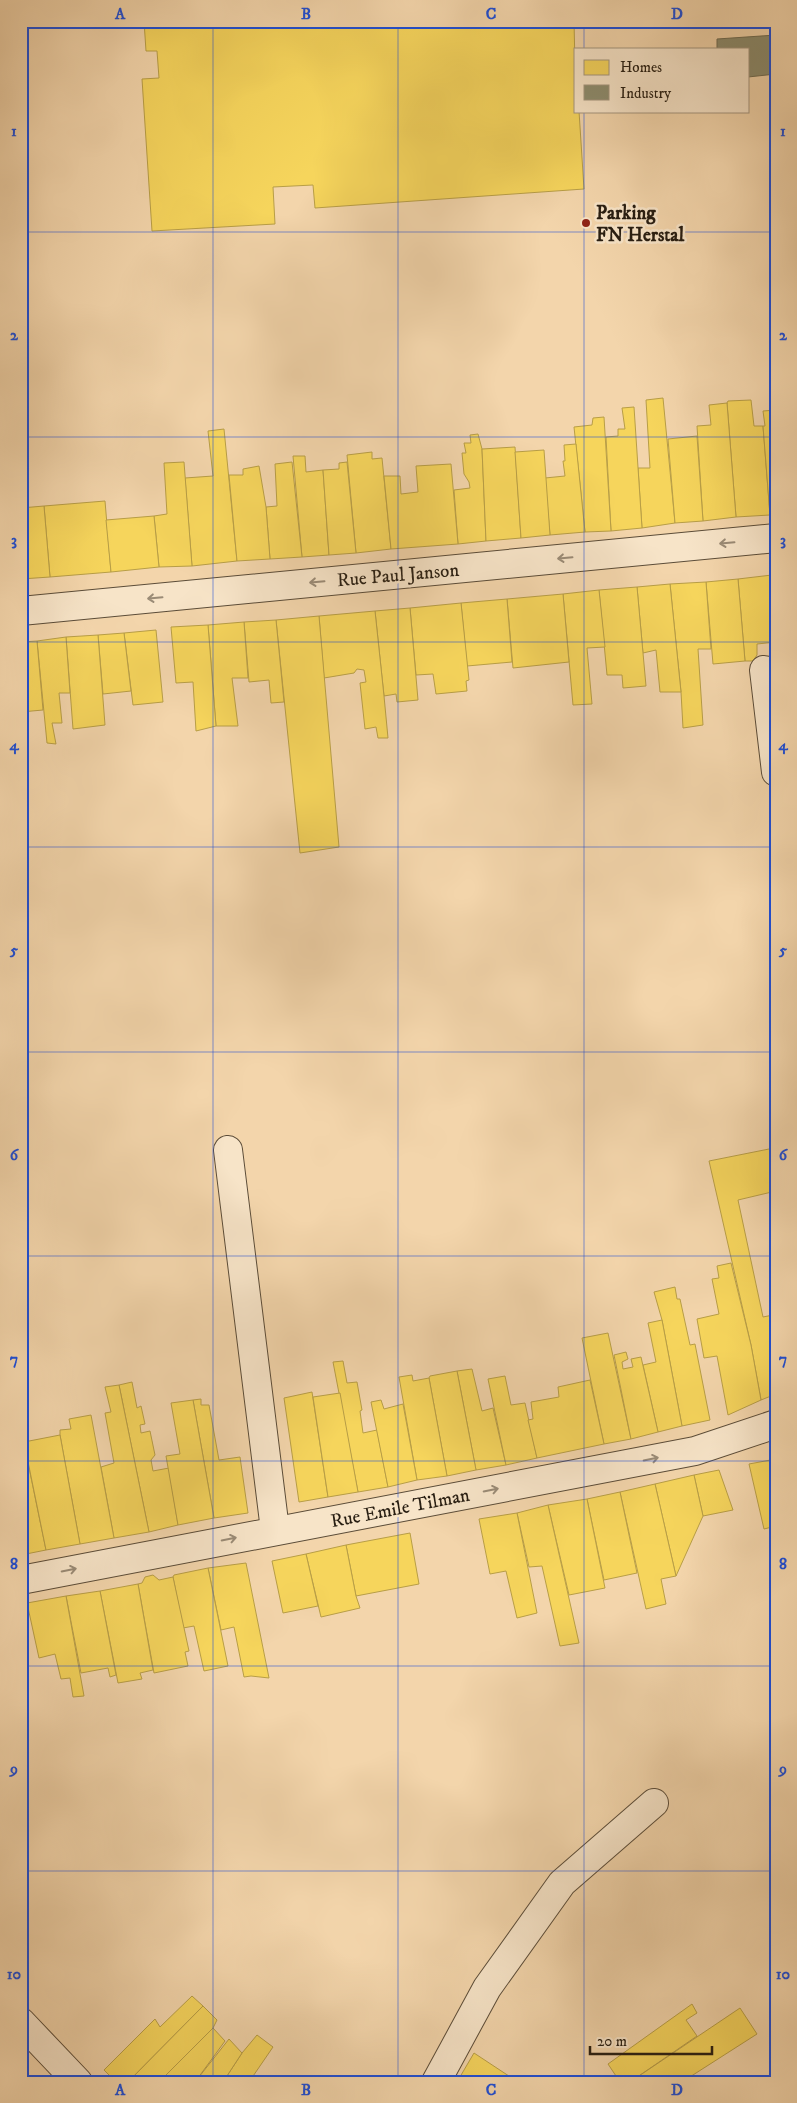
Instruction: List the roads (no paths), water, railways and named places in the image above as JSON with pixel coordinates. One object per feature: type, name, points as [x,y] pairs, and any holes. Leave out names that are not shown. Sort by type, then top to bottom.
[{"type":"street","name":"Rue Paul Janson","points":[[21,610],[776,538]]},
{"type":"street","points":[[764,670],[776,772]]},
{"type":"street","points":[[228,1150],[275,1530]]},
{"type":"street","name":"Rue Emile Tilman","points":[[21,1580],[695,1451],[776,1424]]},
{"type":"street","points":[[436,2082],[486,1988],[562,1883],[654,1804]]},
{"type":"street","points":[[21,2022],[78,2082]]},
{"type":"place","name":"Parking FN Herstal","points":[[586,223]]}]
